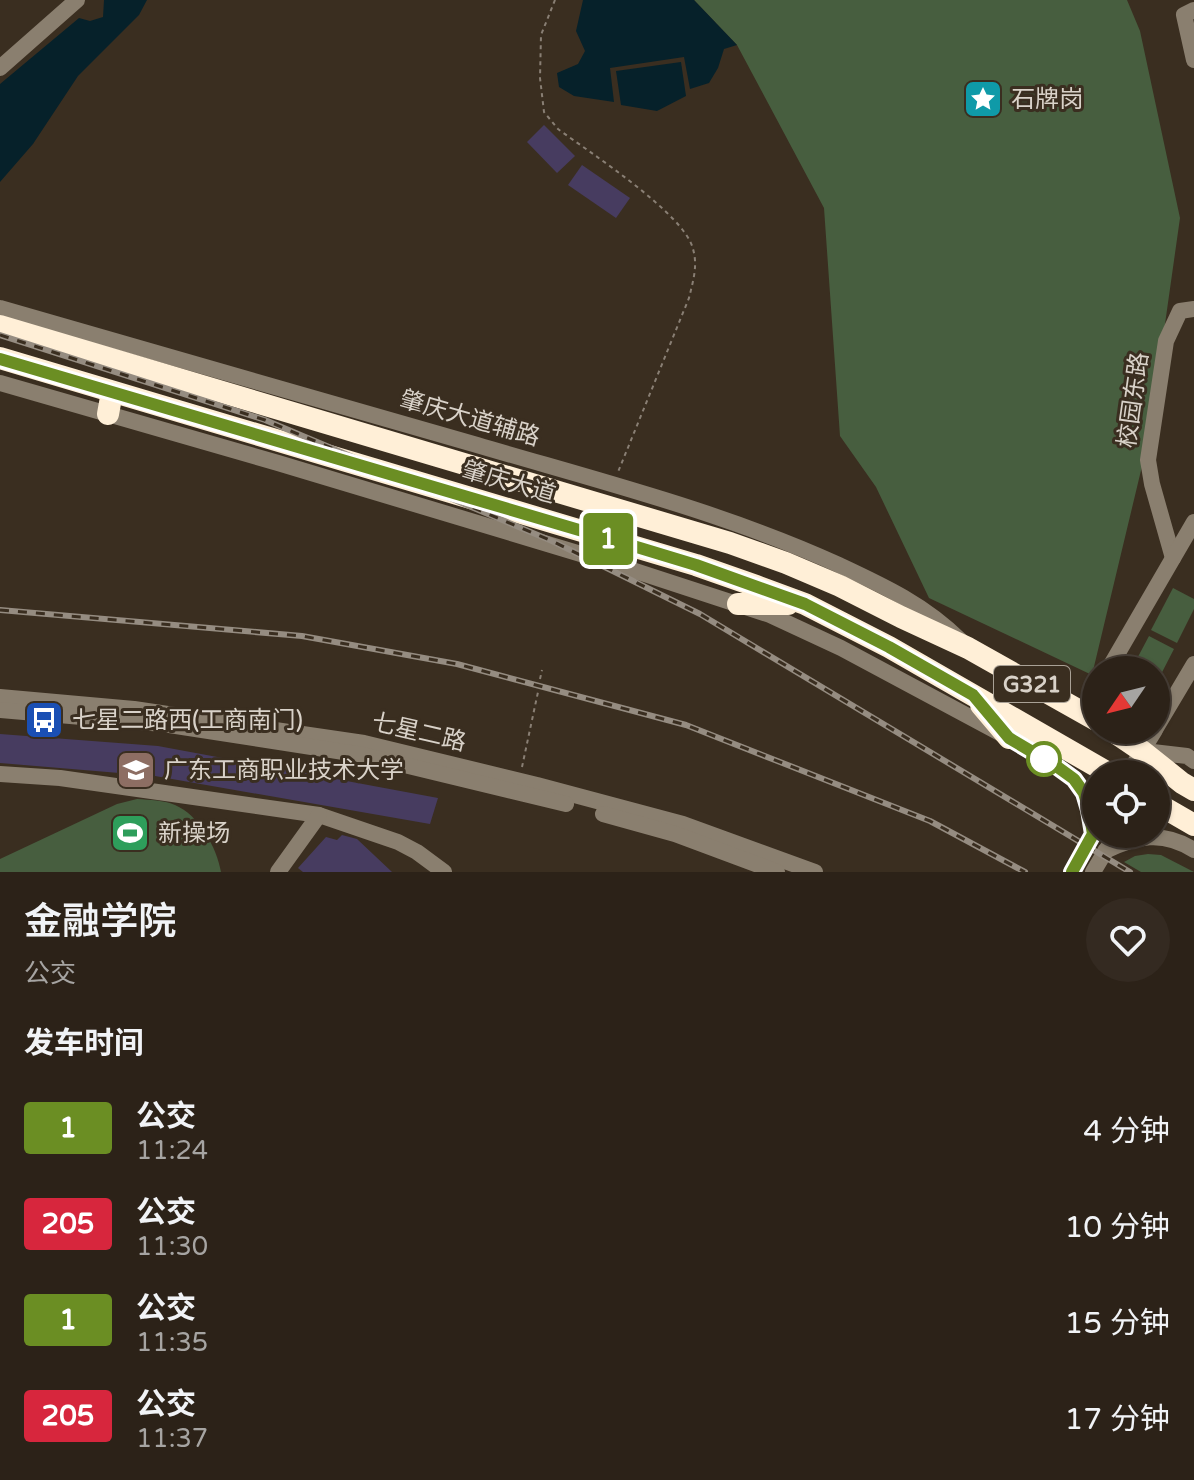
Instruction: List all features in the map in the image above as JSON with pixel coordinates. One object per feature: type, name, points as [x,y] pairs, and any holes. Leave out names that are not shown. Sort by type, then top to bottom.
[{"type":"highway","name":"肇庆大道","points":[[0,326],[730,543],[840,586],[1082,705]]},
{"type":"highway","name":"肇庆大道","points":[[6,362],[110,403],[640,548],[805,604],[889,647],[1086,760]]},
{"type":"highway","points":[[738,604],[805,604]]},
{"type":"highway","points":[[973,695],[1009,738]]},
{"type":"highway","points":[[1127,744],[1146,760]]},
{"type":"highway","points":[[1170,776],[1194,790]]},
{"type":"highway","points":[[1170,811],[1194,825]]},
{"type":"street","points":[[0,68],[77,0]]},
{"type":"street","points":[[1194,10],[1184,15],[1194,60]]},
{"type":"street","name":"肇庆大道辅路","points":[[0,308],[714,516],[777,539],[916,603],[968,648]]},
{"type":"street","name":"校园东路","points":[[1173,558],[1148,460],[1166,341],[1180,311],[1194,309]]},
{"type":"street","points":[[0,383],[110,403],[770,615],[828,642],[1009,738],[1056,766],[1074,779],[1082,791]]},
{"type":"street","points":[[1116,656],[1194,522]]},
{"type":"street","points":[[1170,705],[1194,664]]},
{"type":"street","name":"七星二路","points":[[0,697],[134,709],[364,743],[520,780],[683,824],[815,872]]},
{"type":"street","name":"七星二路","points":[[0,710],[163,724],[363,755],[588,809],[675,834],[777,872]]},
{"type":"street","points":[[1165,760],[1187,756],[1194,761]]},
{"type":"street","points":[[0,774],[60,778],[319,815],[398,842],[444,872]]},
{"type":"street","points":[[278,872],[319,815]]},
{"type":"street","points":[[1105,851],[1146,836],[1165,838],[1194,850]]},
{"type":"street","points":[[1072,872],[1085,848]]},
{"type":"street","points":[[1093,872],[1107,848]]},
{"type":"path","points":[[555,0],[541,35],[540,78],[544,112],[558,129],[665,209],[682,227],[693,246],[695,258],[696,270],[689,298],[612,485]]},
{"type":"path","points":[[540,679],[542,670]]},
{"type":"path","points":[[520,780],[538,692]]},
{"type":"green space","points":[[694,0],[1127,0],[1140,31],[1180,218],[1149,437],[1097,656],[1082,656],[1082,670],[929,598],[876,487],[840,436],[824,208],[737,45]]},
{"type":"green space","points":[[1173,588],[1194,599],[1194,609],[1177,643],[1151,630]]},
{"type":"green space","points":[[1149,636],[1174,649],[1170,657],[1138,656]]},
{"type":"green space","name":"新操场","points":[[137,799],[170,803],[192,816],[211,843],[221,872],[0,872],[0,859],[117,804]]},
{"type":"green space","points":[[1148,854],[1161,855],[1194,872],[1141,872],[1124,862]]},
{"type":"water","points":[[104,0],[147,0],[139,15],[78,76],[33,144],[0,182],[0,84],[79,18],[90,21],[103,17]]},
{"type":"water","points":[[583,0],[694,0],[737,45],[724,49],[709,83],[690,89],[684,57],[610,68],[614,102],[574,96],[559,87],[557,73],[578,64],[585,51],[576,31]]},
{"type":"water","points":[[681,62],[686,96],[657,111],[621,105],[616,71]]},
{"type":"building","points":[[544,125],[575,156],[557,173],[527,142]]},
{"type":"building","points":[[582,165],[630,198],[616,218],[568,185]]},
{"type":"building","points":[[0,734],[158,746],[438,798],[430,824],[155,776],[0,763]]},
{"type":"building","points":[[342,835],[357,839],[392,872],[303,872],[298,868],[326,837],[337,840]]},
{"type":"railway","points":[[0,335],[265,420],[552,541],[700,614],[1130,872]]},
{"type":"railway","points":[[0,610],[302,636],[457,664],[686,725],[930,821],[1025,872]]},
{"type":"bus line","name":"1","points":[[0,359],[696,565],[805,604],[973,695],[1009,738],[1074,779],[1087,798],[1093,834],[1072,872]]},
{"type":"place","name":"石牌岗","points":[[983,99]]},
{"type":"place","name":"七星二路西(工商南门)","points":[[44,720]]},
{"type":"place","name":"广东工商职业技术大学","points":[[136,770]]},
{"type":"place","name":"新操场","points":[[130,833]]}]
